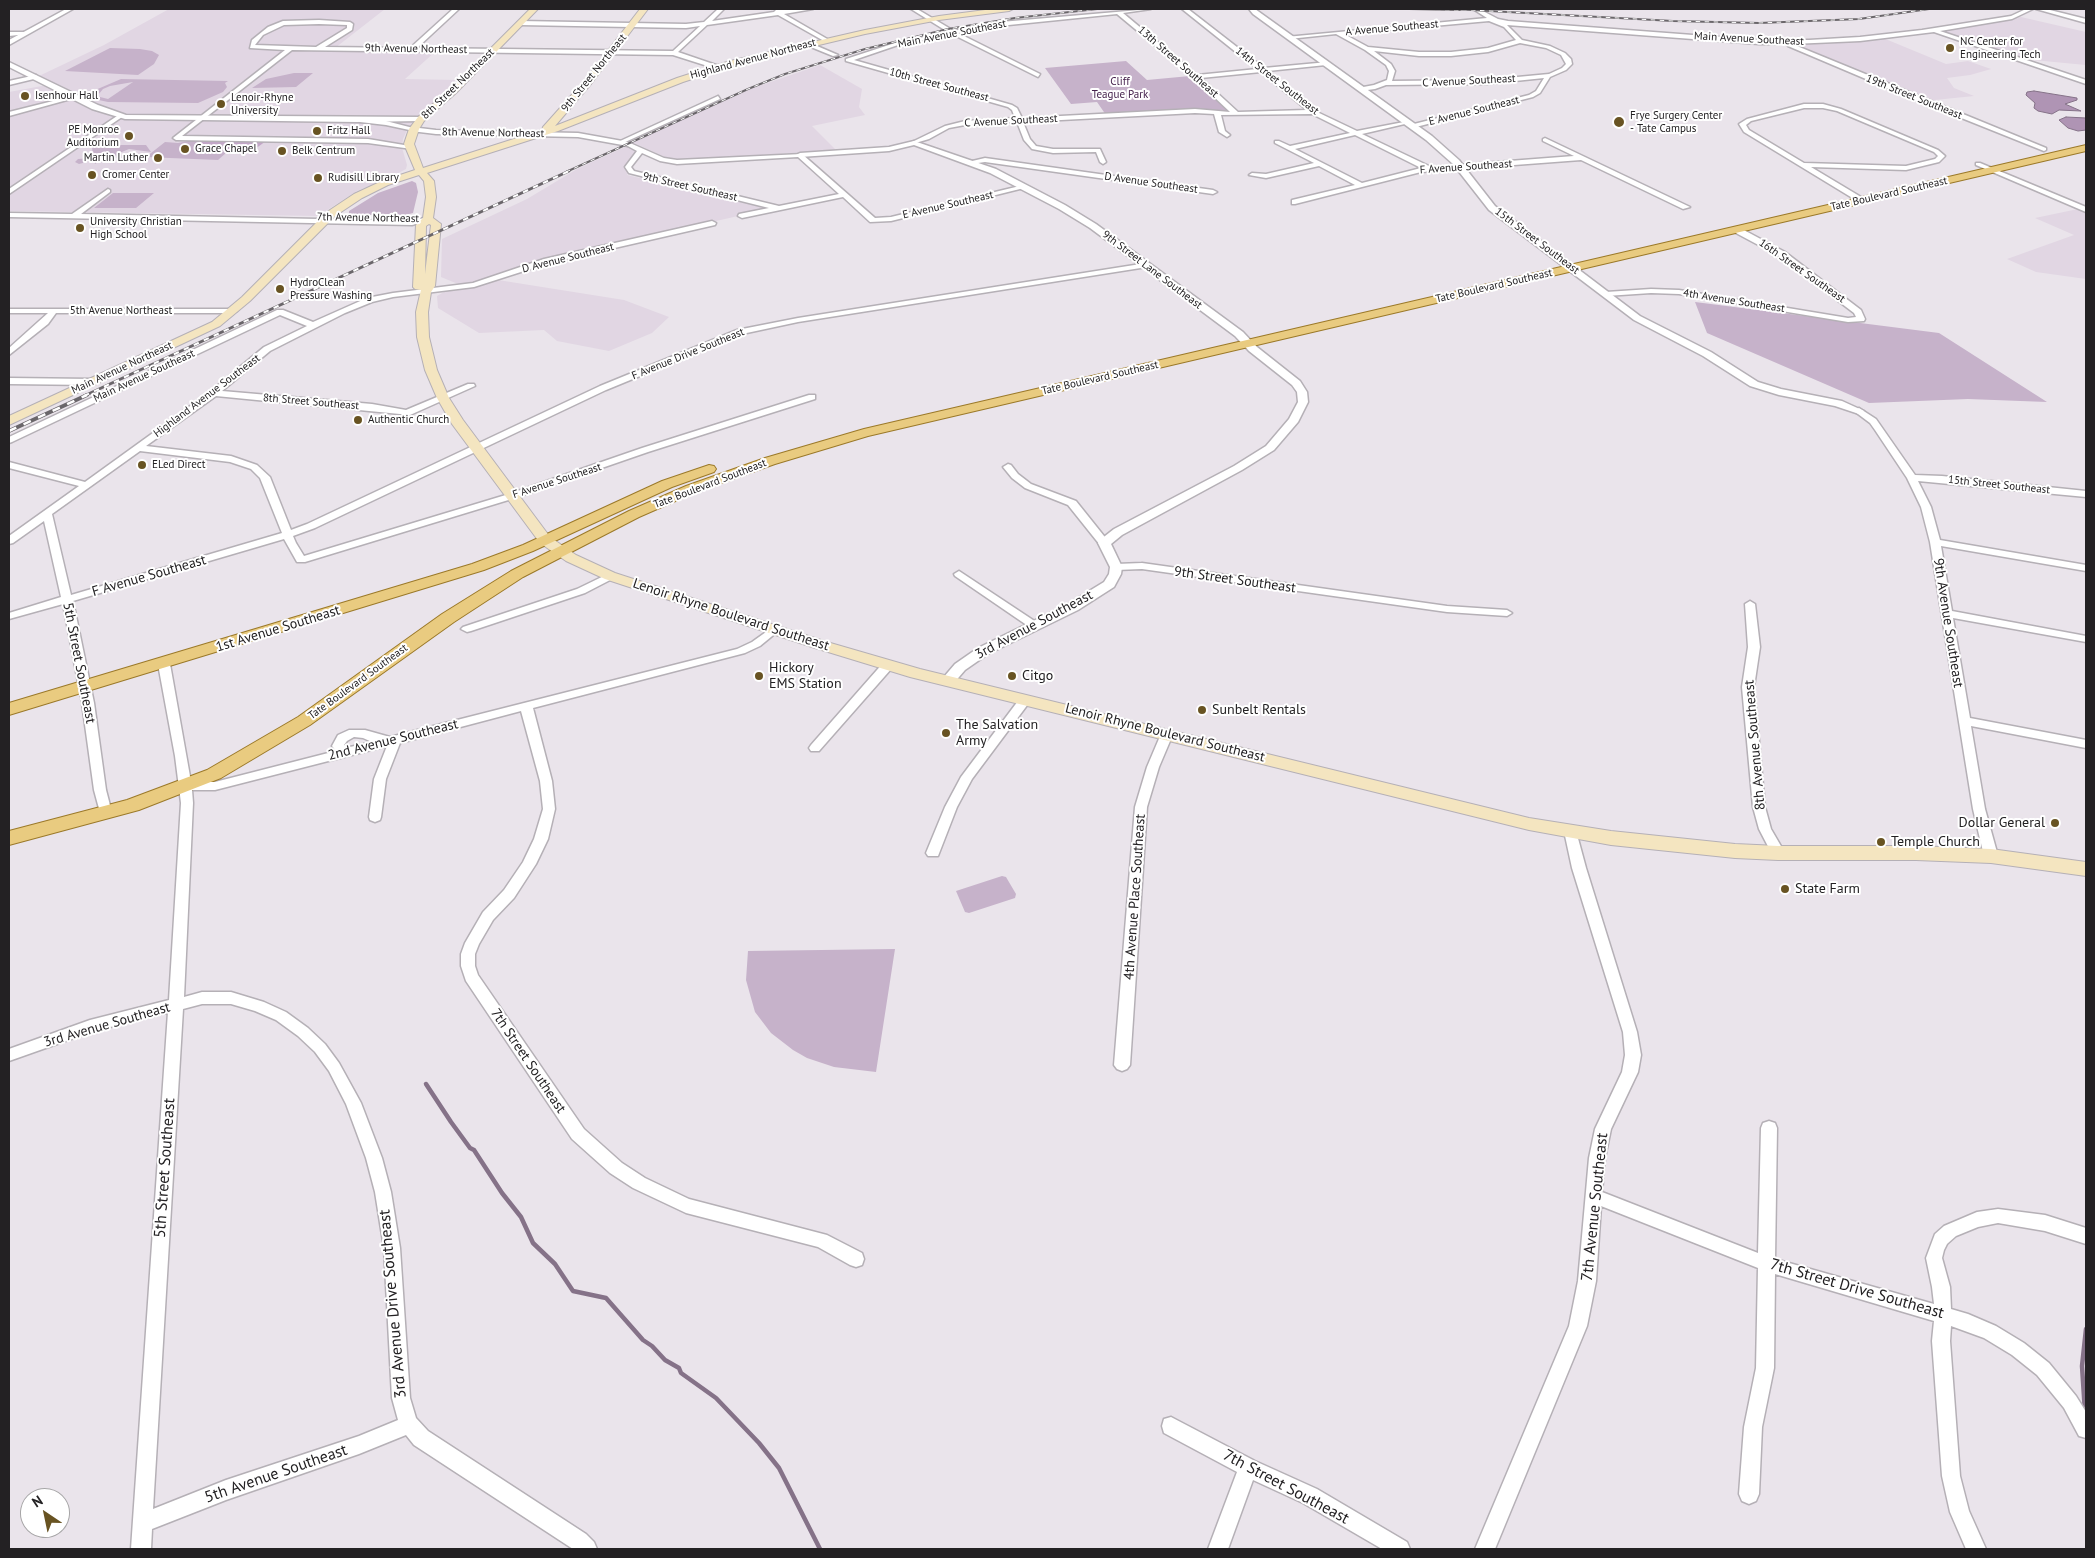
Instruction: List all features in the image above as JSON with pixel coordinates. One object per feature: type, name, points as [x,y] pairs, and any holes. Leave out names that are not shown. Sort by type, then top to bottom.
[{"type":"main road","name":"8th Street Northeast","points":[[421,172],[410,148],[413,133],[421,119],[534,9]]},
{"type":"main road","name":"9th Street Northeast","points":[[539,134],[555,121],[613,52],[644,9]]},
{"type":"main road","name":"Highland Avenue Northeast","points":[[421,172],[539,134],[717,67],[826,40],[932,20],[1009,9]]},
{"type":"main road","name":"Tate Boulevard Southeast","points":[[752,453],[856,423],[1243,339],[1568,264],[1850,194],[2086,139]]},
{"type":"main road","name":"Tate Boulevard Southeast","points":[[1568,264],[1737,230],[2086,148]]},
{"type":"main road","points":[[233,311],[327,219],[345,204],[370,190],[421,172]]},
{"type":"main road","name":"Lenoir Rhyne Boulevard Southeast","points":[[421,172],[426,176],[430,186],[431,197],[428,219],[421,226],[420,240],[418,287],[425,292]]},
{"type":"main road","name":"Lenoir Rhyne Boulevard Southeast","points":[[428,219],[436,224],[429,286],[425,292],[422,321],[426,353],[443,398],[477,448],[545,540],[560,551],[610,576],[773,630],[888,665],[1488,815],[1570,831],[1652,843],[1778,853],[1916,853],[1991,856],[2086,869]]},
{"type":"main road","name":"Main Avenue Northeast","points":[[9,421],[211,327],[233,311]]},
{"type":"main road","name":"Tate Boulevard Southeast","points":[[185,786],[233,764],[283,734],[469,604],[517,574],[634,514],[691,489],[800,450],[1243,339]]},
{"type":"main road","name":"Tate Boulevard Southeast","points":[[545,540],[667,484],[726,462]]},
{"type":"main road","name":"1st Avenue Southeast","points":[[9,709],[164,664],[467,571],[545,540]]},
{"type":"main road","name":"2nd Avenue Southeast","points":[[9,838],[106,813],[185,786]]},
{"type":"street","points":[[9,43],[70,9]]},
{"type":"street","points":[[412,49],[456,9]]},
{"type":"street","points":[[674,53],[721,9]]},
{"type":"street","points":[[769,9],[826,40]]},
{"type":"street","points":[[520,23],[703,24],[810,9]]},
{"type":"street","points":[[914,9],[950,31],[1038,75]]},
{"type":"street","name":"Main Avenue Southeast","points":[[848,60],[884,47],[950,31],[997,24],[1148,9]]},
{"type":"street","name":"14th Street Southeast","points":[[1185,9],[1264,70],[1313,112],[1429,169]]},
{"type":"street","name":"15th Street Southeast","points":[[1252,9],[1255,14],[1326,63],[1440,147],[1460,168],[1492,208],[1649,325],[1707,354],[1754,384],[1779,392],[1838,403],[1859,411]]},
{"type":"street","name":"Main Avenue Southeast","points":[[1496,20],[1508,23],[1786,43],[1860,39],[1934,30],[2012,17],[2030,9]]},
{"type":"street","points":[[2040,9],[2086,21]]},
{"type":"street","points":[[1477,10],[1510,29],[1520,41]]},
{"type":"street","name":"13th Street Southeast","points":[[1118,12],[1196,77],[1236,114]]},
{"type":"street","name":"A Avenue Southeast","points":[[1289,37],[1496,20]]},
{"type":"street","name":"9th Avenue Northeast","points":[[318,48],[344,34],[350,29],[350,24],[283,23],[261,34],[254,41],[252,47],[291,48],[674,53],[717,67]]},
{"type":"street","points":[[1934,30],[2086,82]]},
{"type":"street","points":[[1338,33],[1352,43]]},
{"type":"street","points":[[9,34],[24,34]]},
{"type":"street","points":[[1317,35],[1352,43],[1367,49],[1390,66],[1391,79],[1386,83],[1360,88]]},
{"type":"street","points":[[1367,49],[1406,53],[1460,53],[1488,50],[1520,41],[1548,48],[1563,54],[1568,59],[1568,64],[1564,69],[1552,75]]},
{"type":"street","name":"19th Street Southeast","points":[[1786,43],[1901,92],[2044,149]]},
{"type":"street","points":[[808,44],[835,55]]},
{"type":"street","points":[[291,48],[176,138],[368,141],[410,148]]},
{"type":"street","points":[[1385,62],[1406,53]]},
{"type":"street","name":"10th Street Southeast","points":[[848,60],[1010,106],[1016,109],[1020,121]]},
{"type":"street","points":[[1196,77],[1326,63]]},
{"type":"street","points":[[9,64],[72,96],[120,116],[200,119],[421,119]]},
{"type":"street","name":"C Avenue Southeast","points":[[1386,83],[1486,82],[1552,75]]},
{"type":"street","name":"E Avenue Southeast","points":[[1289,148],[1354,133],[1410,124],[1535,94],[1544,81],[1552,75]]},
{"type":"street","points":[[9,83],[36,77]]},
{"type":"street","points":[[9,109],[72,96]]},
{"type":"street","points":[[9,114],[72,96]]},
{"type":"street","points":[[625,143],[718,98]]},
{"type":"street","points":[[1803,165],[1824,164],[1902,168],[1937,161],[1942,158],[1936,151],[1839,110],[1823,106],[1804,106],[1749,120],[1742,124],[1746,131],[1850,194],[1862,200]]},
{"type":"street","name":"C Avenue Southeast","points":[[625,143],[662,160],[677,162],[800,156],[888,149],[914,144],[951,125],[1195,111],[1236,114],[1313,112]]},
{"type":"street","points":[[1217,113],[1222,132],[1227,135]]},
{"type":"street","points":[[9,192],[120,116]]},
{"type":"street","name":"8th Avenue Northeast","points":[[357,120],[386,123],[413,133],[578,135],[625,143]]},
{"type":"street","name":"D Avenue Southeast","points":[[1020,121],[1027,140],[1037,149],[1098,151],[1103,162]]},
{"type":"street","points":[[389,143],[413,133]]},
{"type":"street","points":[[1545,140],[1686,207]]},
{"type":"street","points":[[1277,142],[1361,185]]},
{"type":"street","name":"9th Street Lane Southeast","points":[[914,144],[971,162],[1079,216],[1147,265],[1243,339],[1296,384],[1303,396],[1301,408],[1293,422],[1280,438],[1262,454],[1118,532],[1104,543]]},
{"type":"street","name":"9th Street Southeast","points":[[641,150],[628,167],[631,172],[777,208]]},
{"type":"street","points":[[800,156],[844,195]]},
{"type":"street","name":"F Avenue Southeast","points":[[1295,202],[1429,169],[1581,158]]},
{"type":"street","name":"D Avenue Southeast","points":[[971,162],[985,160],[1214,192]]},
{"type":"street","points":[[1252,175],[1266,176],[1320,164]]},
{"type":"street","points":[[1978,164],[2086,210]]},
{"type":"street","name":"E Avenue Southeast","points":[[844,195],[873,220],[892,219],[1024,187]]},
{"type":"street","points":[[75,215],[108,191]]},
{"type":"street","points":[[742,216],[844,195]]},
{"type":"street","name":"7th Avenue Northeast","points":[[9,214],[327,219],[412,223],[428,219]]},
{"type":"street","name":"D Avenue Southeast","points":[[425,292],[472,286],[547,261],[712,223]]},
{"type":"street","name":"16th Street Southeast","points":[[1737,230],[1782,254],[1858,312],[1861,319]]},
{"type":"street","name":"F Avenue Drive Southeast","points":[[288,534],[329,518],[603,388],[749,330],[794,321],[1147,265]]},
{"type":"street","name":"4th Avenue Southeast","points":[[1606,294],[1651,291],[1680,292],[1848,320],[1861,319]]},
{"type":"street","name":"Highland Avenue Southeast","points":[[9,541],[214,393],[267,349],[313,325],[370,300],[393,295],[425,292]]},
{"type":"street","name":"5th Avenue Northeast","points":[[9,311],[233,311]]},
{"type":"street","points":[[9,352],[45,322],[54,311]]},
{"type":"street","name":"Main Avenue Southeast","points":[[9,440],[280,312],[313,325]]},
{"type":"street","points":[[9,381],[92,382]]},
{"type":"street","points":[[443,398],[471,386]]},
{"type":"street","name":"8th Street Southeast","points":[[214,393],[407,413],[443,398]]},
{"type":"street","name":"F Avenue Southeast","points":[[9,616],[288,534],[301,560],[512,496],[645,450],[812,397]]},
{"type":"street","name":"9th Avenue Southeast","points":[[1859,411],[1878,426],[1912,478],[1926,507],[1935,542],[1979,810],[1991,856]]},
{"type":"street","points":[[138,448],[216,457],[254,467],[265,477],[288,534]]},
{"type":"street","points":[[9,465],[86,485]]},
{"type":"street","points":[[1008,467],[1015,476],[1028,486],[1064,498],[1072,503],[1104,543],[1116,567]]},
{"type":"street","name":"15th Street Southeast","points":[[1912,478],[1942,479],[2086,494]]},
{"type":"street","name":"5th Street Southeast","points":[[47,513],[85,687],[100,790],[106,813]]},
{"type":"street","points":[[1935,542],[2086,568]]},
{"type":"street","name":"9th Street Southeast","points":[[1116,567],[1142,566],[1447,610],[1507,613]]},
{"type":"street","name":"3rd Avenue Southeast","points":[[948,681],[953,673],[965,662],[1096,593],[1112,580],[1116,567]]},
{"type":"street","points":[[959,574],[1035,626]]},
{"type":"street","points":[[467,629],[581,591],[610,576]]},
{"type":"street","name":"8th Avenue Southeast","points":[[1750,604],[1754,646],[1748,687],[1759,807],[1765,829],[1778,853]]},
{"type":"street","points":[[1946,614],[2086,639]]},
{"type":"street","name":"2nd Avenue Southeast","points":[[185,786],[214,786],[741,651],[756,644],[773,630]]},
{"type":"street","name":"5th Street Southeast","points":[[141,1549],[187,803],[164,664]]},
{"type":"street","points":[[814,748],[888,665]]},
{"type":"street","points":[[933,853],[951,807],[967,777],[1025,700]]},
{"type":"street","name":"7th Street Southeast","points":[[526,706],[546,781],[549,809],[541,839],[529,864],[509,894],[488,916],[472,943],[468,954],[468,966],[471,976],[578,1134],[616,1168],[638,1183],[686,1206],[821,1240],[856,1259]]},
{"type":"street","points":[[1964,720],[2086,744]]},
{"type":"street","name":"4th Avenue Place Southeast","points":[[1122,1065],[1141,806],[1153,766],[1167,734]]},
{"type":"street","points":[[375,817],[380,779],[394,740]]},
{"type":"street","name":"7th Avenue Southeast","points":[[1485,1549],[1578,1326],[1587,1281],[1597,1158],[1603,1129],[1630,1072],[1632,1044],[1579,868],[1570,831]]},
{"type":"street","name":"3rd Avenue Drive Southeast","points":[[176,1004],[219,996],[259,1006],[280,1016],[303,1032],[320,1048],[334,1067],[362,1126],[383,1192],[392,1248],[401,1398],[403,1411],[409,1425],[421,1438],[579,1541],[587,1549]]},
{"type":"street","name":"3rd Avenue Southeast","points":[[9,1055],[82,1029],[176,1004]]},
{"type":"street","points":[[1749,1494],[1753,1427],[1765,1368],[1769,1128]]},
{"type":"street","name":"7th Street Drive Southeast","points":[[1594,1196],[1767,1264],[1848,1289],[1968,1322],[1990,1332],[2030,1358],[2060,1388],[2086,1430]]},
{"type":"street","points":[[1976,1549],[1960,1512],[1951,1476],[1940,1341],[1943,1315],[1941,1287],[1934,1258],[1942,1239],[1950,1231],[1977,1220],[1998,1216],[2045,1223],[2086,1236]]},
{"type":"street","name":"5th Avenue Southeast","points":[[144,1522],[226,1490],[359,1445],[409,1425]]},
{"type":"street","name":"7th Street Southeast","points":[[1171,1426],[1248,1468],[1310,1496],[1400,1549]]},
{"type":"street","points":[[1218,1549],[1248,1468]]},
{"type":"shaded area","name":"Lenoir-Rhyne University","points":[[169,9],[385,9],[335,48],[437,50],[405,79],[458,80],[407,130],[402,148],[407,165],[406,169],[357,191],[318,216],[9,211],[9,92],[53,84],[39,76],[104,45]]},
{"type":"shaded area","points":[[2021,17],[2086,32],[2086,65],[2023,59],[1939,31]]},
{"type":"shaded area","points":[[1883,38],[1946,64],[1968,61],[1991,69],[1970,75],[1947,78],[1954,88],[1974,96],[1925,101],[1794,44]]},
{"type":"shaded area","points":[[820,65],[862,89],[859,107],[865,115],[812,126],[836,150],[674,161],[632,142],[753,88]]},
{"type":"shaded area","points":[[2034,91],[2077,98],[2077,100],[2065,104],[2081,111],[2059,110],[2052,114],[2038,111],[2034,108],[2035,103],[2026,95],[2027,92]]},
{"type":"shaded area","points":[[2066,117],[2086,118],[2086,130],[2078,131],[2068,128],[2059,120]]},
{"type":"shaded area","points":[[203,140],[266,141],[255,149],[226,150],[225,144],[206,148],[202,145],[196,145]]},
{"type":"shaded area","points":[[627,146],[640,155],[627,175],[769,209],[540,261],[494,277],[498,280],[624,300],[669,317],[652,333],[609,351],[557,341],[544,330],[479,333],[438,308],[437,296],[458,284],[441,277],[442,239],[527,199],[577,169]]},
{"type":"shaded area","points":[[2078,209],[2086,212],[2086,279],[2036,272],[2007,259],[2074,235],[2035,218]]},
{"type":"green space","points":[[110,48],[140,49],[152,51],[159,55],[154,64],[138,75],[65,71]]},
{"type":"green space","name":"Cliff Teague Park","points":[[1126,61],[1147,80],[1190,76],[1230,111],[1228,113],[1206,110],[1106,115],[1097,102],[1071,104],[1045,68]]},
{"type":"green space","points":[[294,73],[313,73],[296,87],[252,88],[266,79]]},
{"type":"green space","points":[[121,79],[228,81],[225,83],[227,87],[223,92],[198,103],[108,102],[94,99],[90,96],[93,91]],"holes":[[[133,82],[108,99],[98,95],[103,89]]]},
{"type":"green space","points":[[203,140],[197,145],[225,144],[227,152],[218,160],[146,157],[165,142],[178,143]]},
{"type":"green space","points":[[146,145],[151,152],[129,149],[117,154],[149,153],[124,158],[102,158],[95,164],[94,160],[79,164],[75,162],[78,159],[93,158],[92,146]]},
{"type":"green space","points":[[412,181],[416,183],[418,192],[413,213],[401,216],[349,214],[349,211],[378,193]]},
{"type":"green space","points":[[113,193],[154,193],[136,208],[94,208]]},
{"type":"green space","points":[[1695,302],[1939,333],[2047,402],[1968,399],[1869,403],[1707,333]]},
{"type":"green space","points":[[1002,876],[1006,877],[1016,894],[1015,898],[969,913],[965,912],[956,891]]},
{"type":"green space","points":[[895,949],[876,1072],[834,1067],[807,1058],[771,1033],[755,1012],[746,980],[748,951]]},
{"type":"waterway","points":[[426,1084],[451,1122],[470,1148],[474,1150],[502,1193],[521,1217],[533,1243],[555,1264],[573,1291],[606,1298],[643,1340],[652,1346],[665,1360],[679,1368],[681,1373],[716,1398],[759,1443],[779,1468],[820,1549]]},
{"type":"waterway","points":[[2085,1412],[2082,1366],[2086,1329]]},
{"type":"railway","points":[[566,172],[748,89],[785,74],[865,49],[948,29],[1015,18],[1097,9]]},
{"type":"railway","points":[[1409,9],[1460,10]]},
{"type":"railway","points":[[1453,9],[1673,21],[1759,23],[1859,19],[1929,9]]},
{"type":"railway","points":[[84,396],[569,171]]},
{"type":"railway","points":[[9,431],[87,395]]},
{"type":"place","name":"NC Center for Engineering Tech","points":[[1950,48]]},
{"type":"place","name":"Isenhour Hall","points":[[25,96]]},
{"type":"place","name":"Lenoir-Rhyne University","points":[[221,104]]},
{"type":"place","name":"Frye Surgery Center - Tate Campus","points":[[1619,122]]},
{"type":"place","name":"Fritz Hall","points":[[317,131]]},
{"type":"place","name":"PE Monroe Auditorium","points":[[129,136]]},
{"type":"place","name":"Grace Chapel","points":[[185,149]]},
{"type":"place","name":"Belk Centrum","points":[[282,151]]},
{"type":"place","name":"Martin Luther","points":[[158,158]]},
{"type":"place","name":"Cromer Center","points":[[92,175]]},
{"type":"place","name":"Rudisill Library","points":[[318,178]]},
{"type":"place","name":"University Christian High School","points":[[80,228]]},
{"type":"place","name":"HydroClean Pressure Washing","points":[[280,289]]},
{"type":"place","name":"Authentic Church","points":[[358,420]]},
{"type":"place","name":"ELed Direct","points":[[142,465]]},
{"type":"place","name":"Hickory EMS Station","points":[[759,676]]},
{"type":"place","name":"Citgo","points":[[1012,676]]},
{"type":"place","name":"Sunbelt Rentals","points":[[1202,710]]},
{"type":"place","name":"The Salvation Army","points":[[946,733]]},
{"type":"place","name":"Dollar General","points":[[2055,823]]},
{"type":"place","name":"Temple Church","points":[[1881,842]]},
{"type":"place","name":"State Farm","points":[[1785,889]]}]
